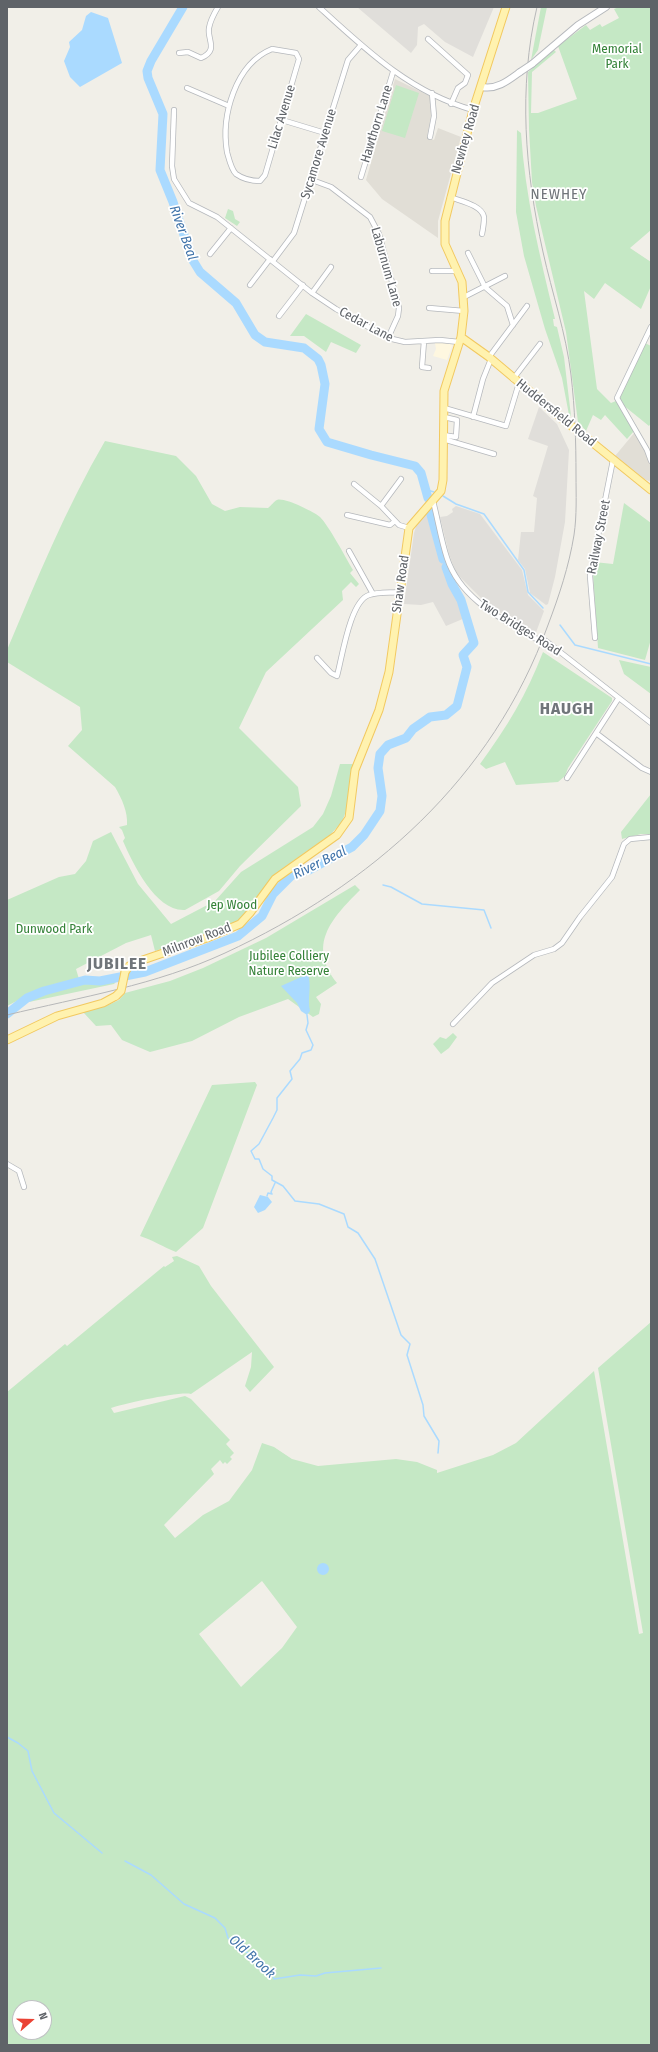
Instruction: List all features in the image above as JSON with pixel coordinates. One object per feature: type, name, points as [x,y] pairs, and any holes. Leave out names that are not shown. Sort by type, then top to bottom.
[{"type":"main road","points":[[482,87],[506,7]]},
{"type":"main road","name":"Newhey Road","points":[[460,340],[464,311],[464,297],[462,282],[444,238],[445,221],[473,110],[482,87]]},
{"type":"main road","points":[[409,528],[441,491],[443,480],[444,391],[460,340]]},
{"type":"main road","name":"Huddersfield Road","points":[[460,340],[490,358],[565,421],[651,489]]},
{"type":"main road","name":"Shaw Road","points":[[336,835],[348,818],[356,770],[379,710],[387,679],[409,528]]},
{"type":"main road","name":"Milnrow Road","points":[[7,1040],[58,1016],[103,1003],[116,996],[121,991],[125,972],[129,966],[134,963],[207,938],[240,924],[275,879],[336,835]]},
{"type":"street","points":[[179,53],[188,52],[201,58],[206,56],[211,48],[212,41],[209,28],[218,7]]},
{"type":"street","points":[[319,7],[393,72],[451,104],[473,110]]},
{"type":"street","name":"Newhey Road","points":[[482,87],[499,85],[520,72],[578,26],[606,7]]},
{"type":"street","points":[[428,39],[468,76],[465,83],[458,88],[451,104]]},
{"type":"street","name":"Sycamore Avenue","points":[[250,285],[294,233],[312,180],[348,60],[361,45]]},
{"type":"street","name":"Lilac Avenue","points":[[272,49],[280,49],[296,53],[299,59],[282,120],[265,175],[260,181],[251,181],[236,174],[229,161],[226,146],[228,106],[240,80],[262,54],[272,49]]},
{"type":"street","name":"Hawthorn Lane","points":[[361,177],[393,72]]},
{"type":"street","points":[[187,88],[228,106]]},
{"type":"street","points":[[430,137],[434,116],[432,93]]},
{"type":"street","name":"Cedar Lane","points":[[174,110],[172,166],[174,179],[189,203],[217,217],[312,293],[336,309],[388,338],[401,342],[460,340]]},
{"type":"street","points":[[282,120],[325,133]]},
{"type":"street","name":"Laburnum Lane","points":[[312,180],[332,187],[364,211],[375,225],[399,308],[398,316],[388,338]]},
{"type":"street","points":[[450,197],[482,211],[484,217],[482,234]]},
{"type":"street","points":[[210,254],[231,228]]},
{"type":"street","points":[[468,253],[485,287],[507,306],[513,325]]},
{"type":"street","points":[[312,293],[331,267]]},
{"type":"street","points":[[432,271],[458,272]]},
{"type":"street","points":[[464,297],[505,276]]},
{"type":"street","points":[[279,316],[303,285]]},
{"type":"street","points":[[473,417],[490,358],[527,306]]},
{"type":"street","points":[[429,308],[464,311]]},
{"type":"street","points":[[651,327],[617,398],[648,450],[651,461]]},
{"type":"street","points":[[424,341],[422,367],[429,368]]},
{"type":"street","points":[[444,408],[506,426],[516,381],[540,344]]},
{"type":"street","points":[[443,437],[456,437],[457,424],[457,420],[444,417]]},
{"type":"street","points":[[443,437],[494,454]]},
{"type":"street","name":"Railway Street","points":[[595,638],[590,576],[613,460]]},
{"type":"street","points":[[381,506],[401,479]]},
{"type":"street","points":[[354,484],[381,506],[395,521],[404,527],[409,528]]},
{"type":"street","name":"Two Bridges Road","points":[[433,501],[447,559],[461,585],[471,596],[484,607],[534,638],[546,641],[618,699],[651,723]]},
{"type":"street","points":[[347,515],[390,525],[395,521]]},
{"type":"street","points":[[349,551],[373,594]]},
{"type":"street","points":[[317,658],[330,673],[337,676],[348,633],[357,607],[363,598],[373,594],[400,592]]},
{"type":"street","points":[[567,778],[618,699]]},
{"type":"street","points":[[596,733],[642,768],[651,772]]},
{"type":"street","points":[[453,1024],[492,982],[534,955],[554,949],[562,943],[580,917],[612,877],[624,844],[630,839],[651,837]]},
{"type":"street","points":[[7,1164],[19,1171],[24,1187]]},
{"type":"shaded area","points":[[357,7],[494,7],[473,57],[445,42],[424,24],[418,27],[417,45],[411,53]]},
{"type":"shaded area","points":[[395,79],[430,96],[431,116],[427,137],[434,140],[438,128],[461,137],[438,221],[438,238],[382,199],[366,180]]},
{"type":"shaded area","points":[[447,342],[453,344],[447,360],[433,356],[436,349],[435,343]]},
{"type":"shaded area","points":[[539,407],[557,424],[569,450],[565,522],[555,577],[548,604],[546,605],[530,593],[525,569],[518,560],[521,532],[534,532],[537,498],[533,496],[548,446],[528,439]]},
{"type":"shaded area","points":[[635,432],[646,452],[651,467],[651,480],[649,481],[644,479],[615,456]]},
{"type":"shaded area","points":[[456,506],[480,514],[522,570],[528,595],[544,611],[535,635],[487,604],[456,573],[449,554],[440,517],[447,516],[453,512],[452,509]]},
{"type":"shaded area","points":[[429,511],[448,578],[461,604],[465,618],[446,626],[433,602],[421,605],[404,604],[414,533],[417,523]]},
{"type":"green space","points":[[541,7],[547,7],[538,50],[531,60]]},
{"type":"green space","name":"Memorial Park","points":[[619,7],[651,7],[651,230],[630,248],[651,262],[651,286],[641,309],[605,283],[594,299],[584,291],[597,389],[611,403],[616,401],[634,431],[627,439],[605,415],[601,420],[593,415],[586,431],[578,422],[566,332],[536,206],[532,182],[529,129],[528,72],[554,50],[556,52],[532,72],[531,113],[538,113],[577,99],[558,46],[586,25],[590,30],[600,24],[602,27],[619,18],[614,9]]},
{"type":"green space","points":[[396,85],[419,93],[405,138],[382,131]]},
{"type":"green space","points":[[517,130],[521,133],[526,180],[539,250],[555,319],[553,319],[554,326],[557,327],[564,357],[571,416],[569,415],[562,378],[545,329],[524,256],[516,212]]},
{"type":"green space","points":[[228,209],[233,211],[235,219],[240,222],[237,226],[225,218]]},
{"type":"green space","points":[[306,314],[361,345],[356,353],[331,342],[326,352],[304,336],[290,336]]},
{"type":"green space","points":[[645,343],[651,346],[651,423],[649,426],[623,405],[619,397]]},
{"type":"green space","points":[[105,441],[176,456],[196,476],[212,504],[225,511],[240,507],[268,508],[277,500],[281,500],[312,512],[320,517],[328,527],[353,570],[350,573],[359,584],[356,587],[351,582],[342,591],[343,600],[266,672],[239,728],[298,787],[301,806],[240,866],[219,891],[185,910],[174,909],[164,903],[147,885],[133,862],[123,841],[125,838],[119,827],[127,825],[127,815],[115,787],[68,746],[82,730],[80,707],[7,662],[7,650],[41,570],[77,492]]},
{"type":"green space","points":[[624,503],[651,523],[651,639],[645,660],[598,648],[593,574],[594,562],[613,564]]},
{"type":"green space","points":[[543,652],[612,698],[612,701],[568,768],[565,776],[558,782],[516,785],[505,762],[486,769],[480,764],[516,710]]},
{"type":"green space","points":[[619,660],[651,667],[651,694],[624,674]]},
{"type":"green space","points":[[340,764],[353,764],[346,811],[342,822],[330,835],[276,873],[241,921],[155,951],[151,935],[126,943],[76,969],[79,979],[38,990],[7,1006],[7,900],[59,877],[75,874],[86,861],[93,841],[111,832],[138,884],[171,924],[215,901],[241,872],[313,827],[323,814],[331,796]]},
{"type":"green space","points":[[651,794],[651,834],[641,834],[622,839],[621,832]]},
{"type":"green space","name":"Jubilee Colliery Nature Reserve","points":[[355,885],[360,890],[340,911],[326,933],[323,945],[324,957],[328,969],[337,983],[316,997],[321,1004],[319,1014],[313,1017],[288,999],[239,1017],[192,1041],[150,1052],[122,1040],[111,1025],[96,1026],[83,1012],[106,1006],[119,1000],[125,993],[170,981],[203,968],[266,938]]},
{"type":"green space","points":[[86,982],[98,984],[116,982],[114,984],[29,1002],[41,993]]},
{"type":"green space","points":[[453,1033],[457,1037],[449,1048],[441,1054],[433,1044],[440,1037],[446,1039]]},
{"type":"green space","points":[[255,1082],[257,1085],[203,1228],[176,1252],[140,1236],[212,1085]]},
{"type":"green space","points":[[177,1256],[199,1266],[211,1286],[274,1367],[250,1392],[245,1386],[251,1367],[252,1352],[191,1394],[164,1396],[111,1408],[114,1413],[185,1396],[191,1399],[230,1440],[226,1444],[234,1453],[230,1457],[232,1459],[227,1464],[225,1462],[223,1464],[220,1460],[211,1469],[214,1474],[164,1525],[175,1538],[203,1515],[229,1501],[252,1470],[262,1443],[274,1447],[292,1459],[318,1466],[396,1459],[417,1462],[437,1470],[437,1473],[493,1455],[516,1443],[594,1371],[639,1634],[643,1633],[598,1368],[651,1322],[651,2045],[7,2045],[7,1392],[65,1344],[67,1346],[164,1266],[165,1267],[174,1261],[172,1257]],"holes":[[[262,1581],[297,1627],[282,1648],[241,1687],[199,1634]]]},
{"type":"water","points":[[91,12],[108,18],[122,63],[80,87],[70,77],[64,61],[70,47],[69,42],[82,30],[86,16]]},
{"type":"water","points":[[308,974],[310,983],[310,1011],[307,1015],[301,1011],[297,1003],[281,986]]},
{"type":"water","points":[[260,1195],[268,1197],[272,1202],[265,1210],[258,1213],[254,1207]]},
{"type":"water","points":[[325,1563],[328,1564],[328,1574],[321,1575],[318,1574],[317,1567],[318,1564]]},
{"type":"waterway","name":"River Beal","points":[[183,7],[151,61],[147,71],[148,78],[163,114],[160,170],[173,202],[192,259],[200,272],[236,303],[255,335],[265,342],[304,348],[318,359],[321,365],[325,384],[319,429],[327,442],[415,466],[421,473],[428,498]]},
{"type":"waterway","name":"River Beal","points":[[424,489],[434,492]]},
{"type":"waterway","points":[[443,496],[456,504],[484,514],[524,570],[528,592],[543,608]]},
{"type":"waterway","name":"River Beal","points":[[430,511],[443,559]]},
{"type":"waterway","name":"River Beal","points":[[7,1014],[27,998],[44,991],[85,980],[100,981],[145,972],[238,936],[262,916],[273,894],[293,874],[309,870],[352,847],[364,835],[380,811],[382,796],[378,768],[380,754],[388,745],[406,738],[413,729],[430,717],[446,715],[457,706],[467,667],[463,655],[474,643],[461,600],[452,584],[446,567]]},
{"type":"waterway","points":[[560,625],[575,645],[651,664]]},
{"type":"waterway","points":[[383,885],[391,887],[422,904],[484,910],[491,928]]},
{"type":"waterway","points":[[307,1015],[308,1023],[306,1030],[313,1045],[311,1050],[302,1053],[300,1059],[290,1071],[292,1079],[277,1098],[277,1110],[259,1144],[251,1151],[255,1159],[259,1159],[263,1169],[272,1176],[272,1180],[283,1186],[295,1201],[319,1204],[344,1214],[348,1227],[358,1233],[375,1259],[401,1335],[410,1344],[407,1355],[423,1405],[424,1416],[439,1441],[438,1453]]},
{"type":"waterway","points":[[267,1196],[268,1193],[272,1194],[271,1192],[275,1183]]},
{"type":"waterway","name":"Old Brook","points":[[7,1737],[28,1751],[32,1771],[54,1813],[102,1853]]},
{"type":"waterway","name":"Old Brook","points":[[125,1861],[151,1875],[184,1904],[215,1918],[225,1928],[228,1938],[244,1951],[259,1958],[262,1966],[273,1975],[274,1979],[300,1975],[316,1976],[325,1973],[381,1968]]},
{"type":"tram line","points":[[7,1015],[145,982],[199,964],[225,953],[279,926],[330,895],[377,860],[421,821],[460,779],[495,732],[524,681],[556,603],[569,558],[576,520],[575,425],[569,359],[537,222],[528,160],[526,130],[527,68],[537,7]]},
{"type":"district","name":"NEWHEY","points":[[559,195]]},
{"type":"district","name":"HAUGH","points":[[567,709]]},
{"type":"district","name":"JUBILEE","points":[[117,964]]},
{"type":"park label","name":"Jep Wood","points":[[232,905]]},
{"type":"park label","name":"Dunwood Park","points":[[54,929]]}]
